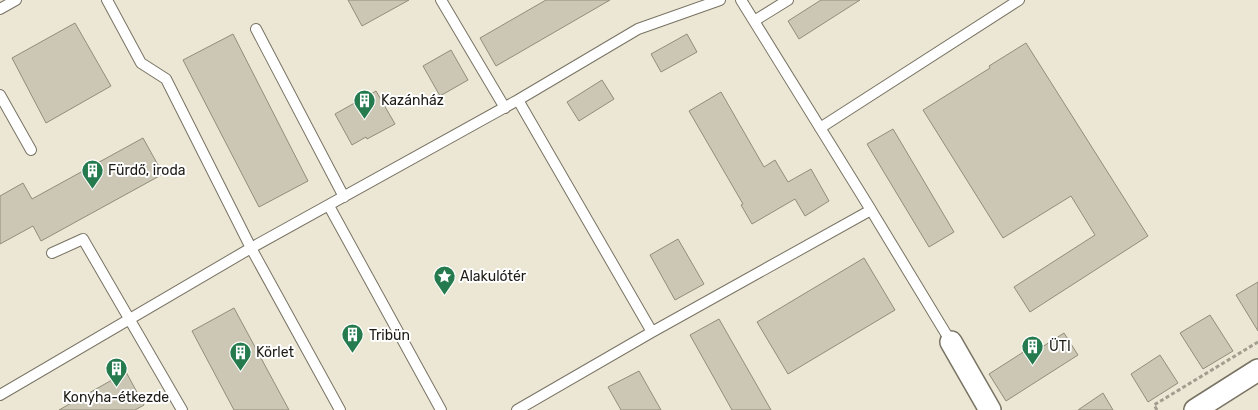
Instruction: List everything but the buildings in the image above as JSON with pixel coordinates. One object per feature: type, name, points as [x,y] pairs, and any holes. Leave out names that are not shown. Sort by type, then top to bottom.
[{"type":"street","points":[[951,342],[990,410]]},
{"type":"street","points":[[1195,410],[1257,374]]},
{"type":"lane","points":[[0,9],[16,0]]},
{"type":"lane","points":[[107,0],[141,63],[166,79],[251,248],[340,410]]},
{"type":"lane","points":[[441,0],[505,108]]},
{"type":"lane","points":[[0,395],[130,321],[251,248],[505,108],[638,29],[720,0]]},
{"type":"lane","points":[[741,0],[951,342]]},
{"type":"lane","points":[[754,21],[788,0]]},
{"type":"lane","points":[[820,128],[1019,0]]},
{"type":"lane","points":[[256,29],[344,197]]},
{"type":"lane","points":[[0,95],[31,150]]},
{"type":"lane","points":[[518,100],[652,332]]},
{"type":"lane","points":[[329,206],[441,410]]},
{"type":"lane","points":[[517,410],[652,332],[871,210]]},
{"type":"lane","points":[[52,253],[83,239],[182,410]]},
{"type":"path","points":[[1157,410],[1154,405],[1258,342]]},
{"type":"place","name":"Kazánház","points":[[365,119]]},
{"type":"place","name":"Fürdő, iroda","points":[[92,189]]},
{"type":"place","name":"Alakulótér","points":[[444,295]]},
{"type":"place","name":"Tribün","points":[[353,354]]},
{"type":"place","name":"ÜTI","points":[[1033,365]]},
{"type":"place","name":"Körlet","points":[[240,371]]},
{"type":"place","name":"Konyha-étkezde","points":[[116,388]]}]
